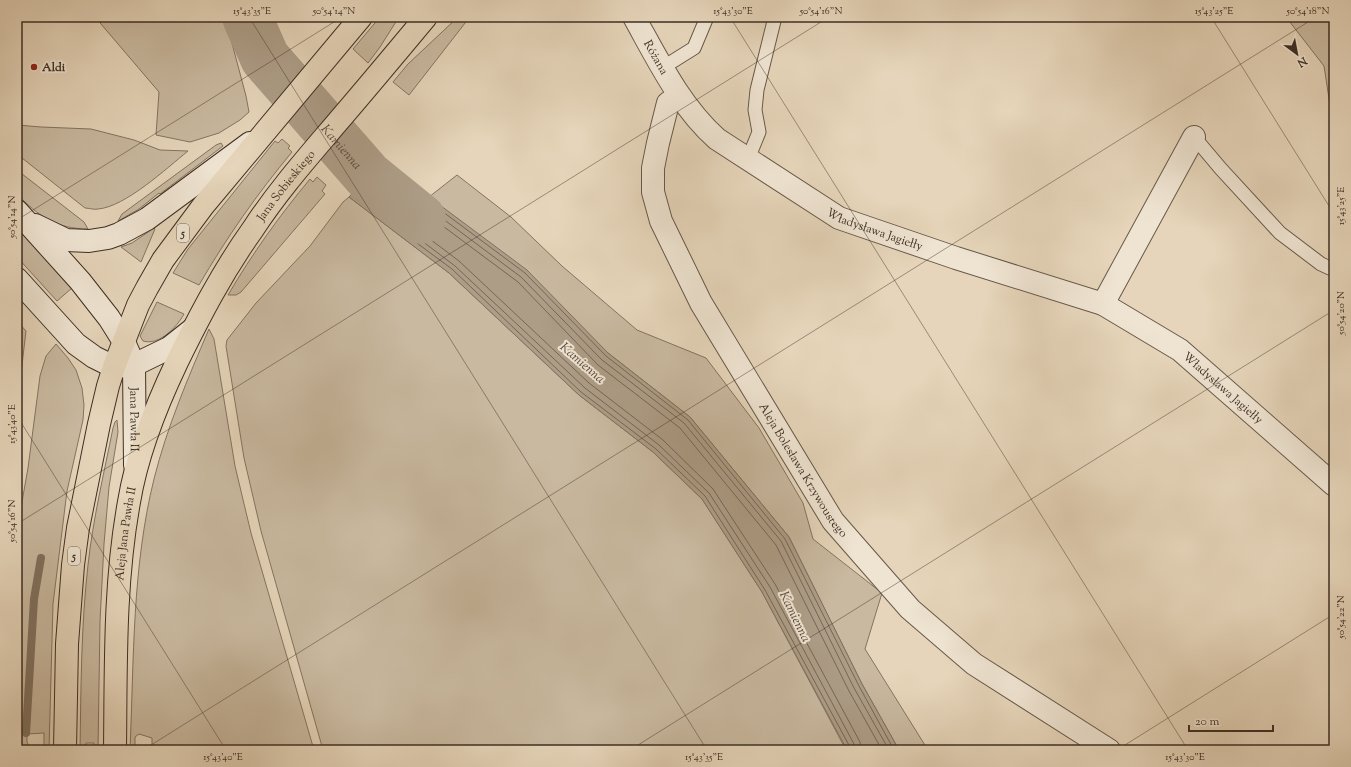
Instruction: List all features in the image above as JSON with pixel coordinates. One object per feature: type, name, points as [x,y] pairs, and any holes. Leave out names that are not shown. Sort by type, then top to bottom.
[{"type":"main road","name":"5","points":[[65,750],[67,644],[73,564],[78,528],[99,424],[124,366],[124,342],[146,288],[163,260],[202,206],[361,17]]},
{"type":"main road","name":"Jana Sobieskiego","points":[[193,328],[230,262],[254,227],[304,162],[426,17]]},
{"type":"main road","name":"Aleja Jana Pawła II","points":[[115,750],[119,577],[129,501],[135,474],[150,423],[193,328]]},
{"type":"street","name":"Różana","points":[[634,17],[679,96]]},
{"type":"street","name":"Władysława Jagiełły","points":[[679,96],[705,128],[717,139],[838,218],[956,258],[1103,304],[1180,350],[1326,474],[1334,485]]},
{"type":"street","name":"Aleja Bolesława Krzywoustego","points":[[679,96],[668,103],[653,168],[653,192],[662,221],[701,303],[833,521],[910,609],[974,664],[1109,750]]},
{"type":"street","points":[[18,212],[34,224],[66,240],[89,241],[108,238],[120,234],[147,218],[265,131]]},
{"type":"street","points":[[1103,304],[1194,137]]},
{"type":"street","points":[[18,212],[80,281],[109,318],[124,342]]},
{"type":"street","points":[[17,279],[76,344],[94,357],[124,366],[169,348],[193,328]]},
{"type":"street","name":"Jana Pawła II","points":[[124,366],[135,474]]},
{"type":"lane","points":[[662,68],[694,48],[707,17]]},
{"type":"lane","points":[[748,159],[758,132],[755,110],[756,90],[775,17]]},
{"type":"lane","points":[[1194,137],[1221,169],[1280,233],[1321,264],[1334,270]]},
{"type":"shaded area","points":[[95,17],[225,17],[249,112],[240,120],[219,133],[190,142],[156,135],[159,92]]},
{"type":"shaded area","points":[[380,17],[399,17],[368,63],[353,49]]},
{"type":"shaded area","points":[[458,17],[469,18],[409,95],[393,82],[408,64]]},
{"type":"shaded area","points":[[1286,17],[1334,17],[1334,131],[1324,66]]},
{"type":"shaded area","points":[[17,125],[91,129],[134,140],[160,150],[188,151],[133,194],[109,207],[98,209],[85,208],[17,154]]},
{"type":"shaded area","points":[[282,139],[290,146],[288,148],[292,152],[243,216],[199,285],[173,273],[188,249],[275,141],[278,143]]},
{"type":"shaded area","points":[[221,143],[223,146],[160,194],[159,193],[139,209],[118,221],[122,214],[216,145]]},
{"type":"shaded area","points":[[17,170],[84,222],[88,229],[67,227],[57,224],[33,209],[17,194]]},
{"type":"shaded area","points":[[457,175],[511,217],[562,266],[637,330],[706,358],[759,428],[803,503],[813,539],[882,593],[865,649],[928,750],[899,750],[862,684],[789,537],[690,417],[608,353],[429,197]]},
{"type":"shaded area","points":[[317,177],[326,185],[322,191],[325,194],[241,292],[236,295],[228,295],[277,221],[310,179],[313,182]]},
{"type":"shaded area","points":[[349,197],[449,273],[579,395],[653,452],[702,499],[762,592],[846,750],[323,750],[261,531],[244,458],[226,346],[227,340],[256,303],[310,246],[343,202]]},
{"type":"shaded area","points":[[17,227],[72,288],[57,301],[17,257]]},
{"type":"shaded area","points":[[154,228],[155,229],[141,262],[121,247],[132,243]]},
{"type":"shaded area","points":[[157,302],[184,314],[172,330],[161,338],[149,342],[143,341],[140,336]]},
{"type":"shaded area","points":[[17,321],[26,331],[17,407]]},
{"type":"shaded area","points":[[209,329],[214,339],[235,466],[251,533],[314,750],[149,750],[152,746],[152,738],[139,734],[135,737],[135,750],[130,750],[135,614],[147,512],[154,479],[165,441],[186,384]]},
{"type":"shaded area","points":[[56,344],[76,370],[82,388],[84,405],[83,420],[67,491],[53,604],[49,750],[44,750],[44,733],[27,734],[27,742],[31,750],[17,750],[17,530],[28,468],[40,376],[46,356]]},
{"type":"shaded area","points":[[117,420],[118,432],[109,487],[104,544],[100,621],[98,750],[94,750],[94,743],[86,743],[85,750],[80,750],[81,680],[88,565],[99,496],[113,428]]},
{"type":"water","points":[[383,159],[429,197],[527,270],[608,353],[690,417],[789,537],[862,684],[899,750],[847,750],[762,592],[702,499],[653,452],[579,395],[449,273],[349,197]]},
{"type":"waterway","name":"Kamienna","points":[[247,17],[265,58],[368,176],[421,219]]},
{"type":"waterway","points":[[26,733],[34,599],[41,558]]},
{"type":"place","name":"Aldi","points":[[34,67]]}]
